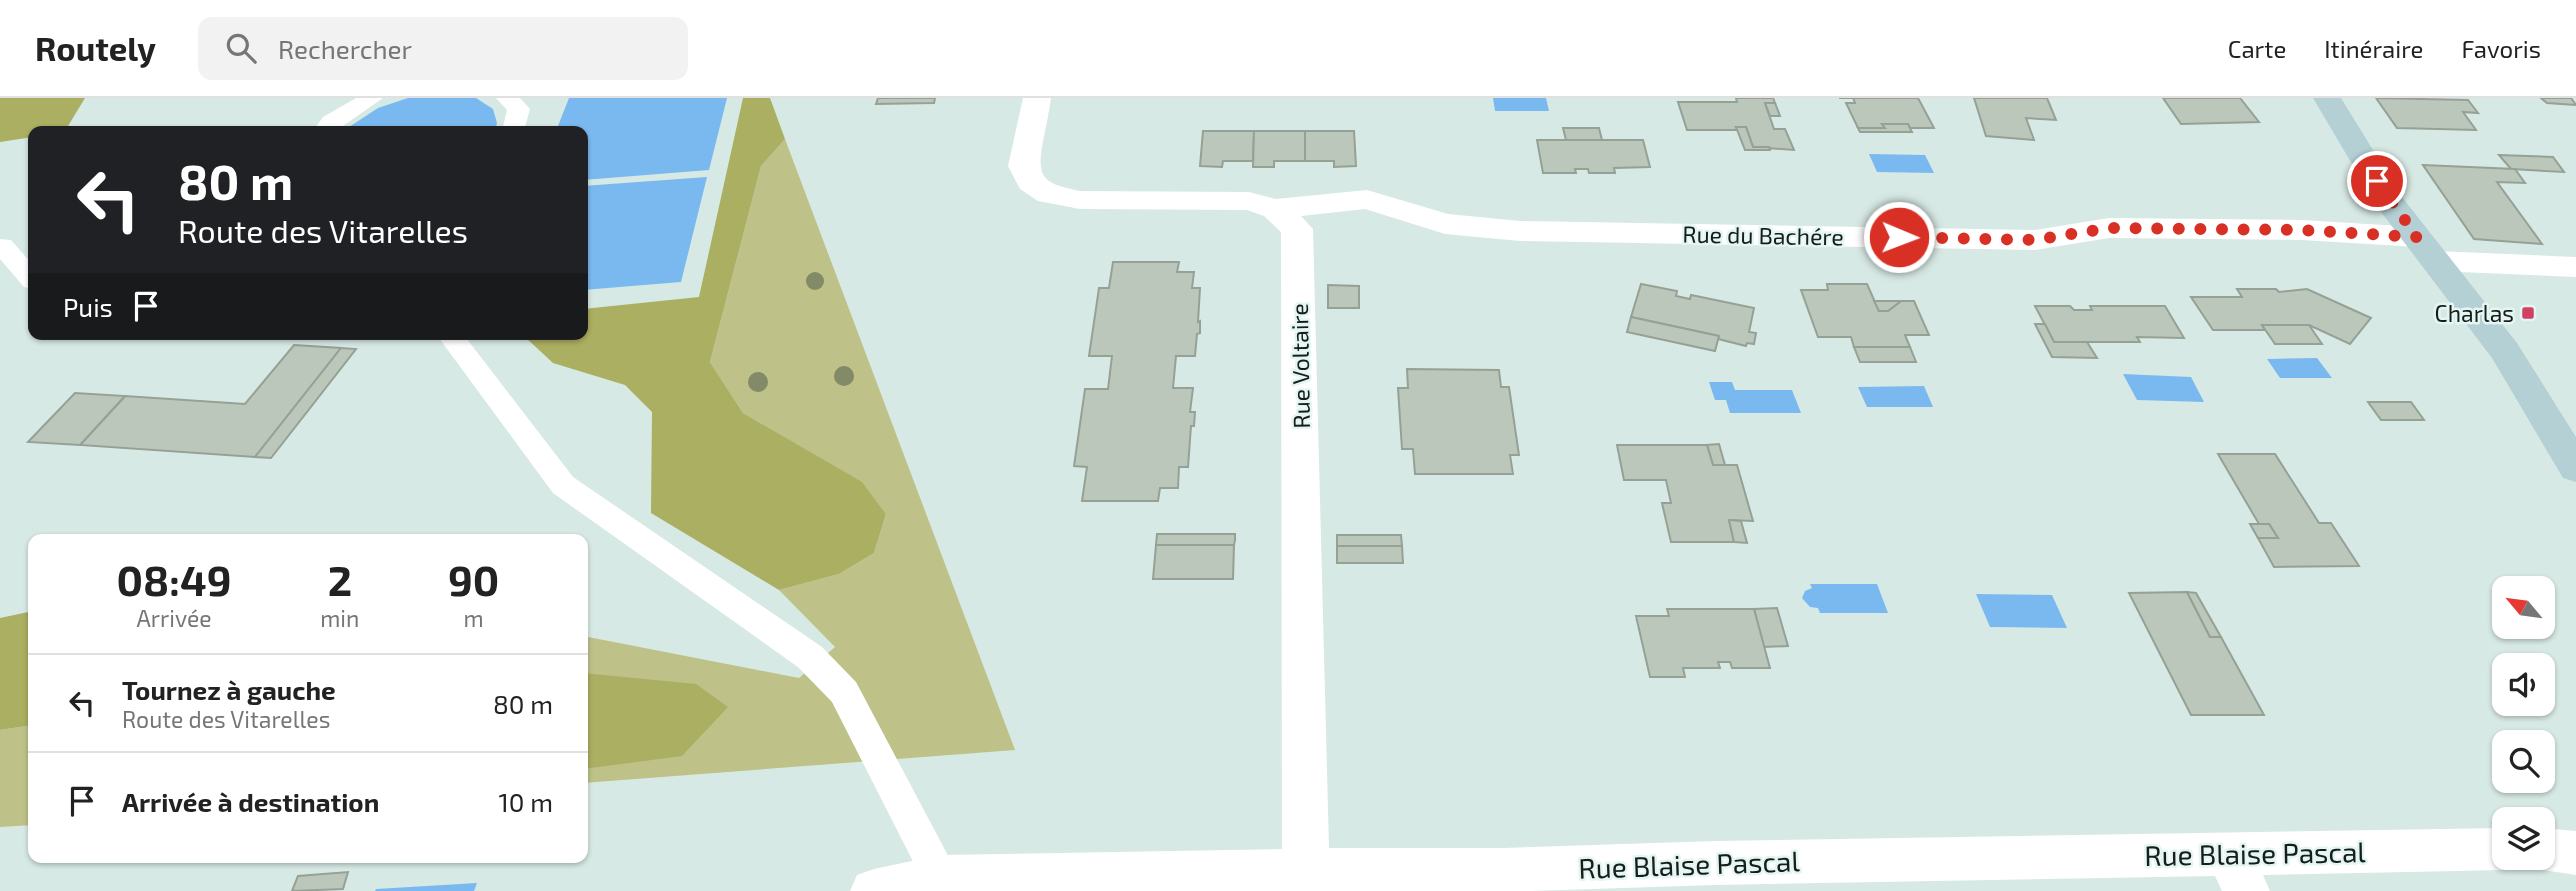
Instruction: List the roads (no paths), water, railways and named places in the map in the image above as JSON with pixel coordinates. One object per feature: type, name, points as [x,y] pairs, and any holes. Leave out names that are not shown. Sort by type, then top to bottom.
[{"type":"main road","points":[[2328,98],[2389,201],[2505,351],[2576,468]]},
{"type":"street","points":[[1037,98],[1023,166],[1031,182],[1049,194],[1080,200],[1249,201],[1275,209]]},
{"type":"street","name":"Rue du Bachére","points":[[1275,209],[1367,199],[1445,224],[1520,231],[2035,240],[2109,228],[2302,230],[2427,249],[2576,267]]},
{"type":"street","name":"Rue Voltaire","points":[[1275,209],[1297,229],[1307,870]]},
{"type":"street","name":"Rue Blaise Pascal","points":[[874,891],[940,877],[1307,870],[1504,870],[1715,863],[2238,872],[2492,850]]},
{"type":"street","points":[[2555,850],[2576,853]]},
{"type":"lane","points":[[328,126],[372,98]]},
{"type":"lane","points":[[507,98],[519,109],[514,126]]},
{"type":"lane","points":[[2,246],[28,275]]},
{"type":"lane","points":[[454,340],[563,485],[810,657],[844,692],[940,877]]},
{"type":"water","points":[[408,98],[476,98],[493,109],[497,123],[496,126],[351,126],[378,108]]},
{"type":"water","points":[[569,98],[727,98],[709,170],[588,180],[588,126],[558,126]]},
{"type":"water","points":[[1493,98],[1546,98],[1549,111],[1495,111]]},
{"type":"water","points":[[1869,154],[1925,155],[1934,173],[1877,172]]},
{"type":"water","points":[[707,177],[681,282],[588,290],[588,186]]},
{"type":"water","points":[[2317,358],[2332,378],[2280,378],[2267,359]]},
{"type":"water","points":[[2123,374],[2191,377],[2204,402],[2137,400]]},
{"type":"water","points":[[1709,382],[1732,382],[1735,390],[1792,390],[1801,413],[1730,413],[1726,400],[1715,400]]},
{"type":"water","points":[[1924,386],[1933,407],[1867,407],[1858,387]]},
{"type":"water","points":[[1810,584],[1877,584],[1888,613],[1820,613],[1818,608],[1810,607],[1802,598],[1805,591],[1812,588]]},
{"type":"water","points":[[1976,594],[2052,595],[2067,628],[1990,627]]},
{"type":"water","points":[[477,883],[474,891],[375,891],[376,889]]},
{"type":"place","name":"Charlas","points":[[2528,313]]}]
